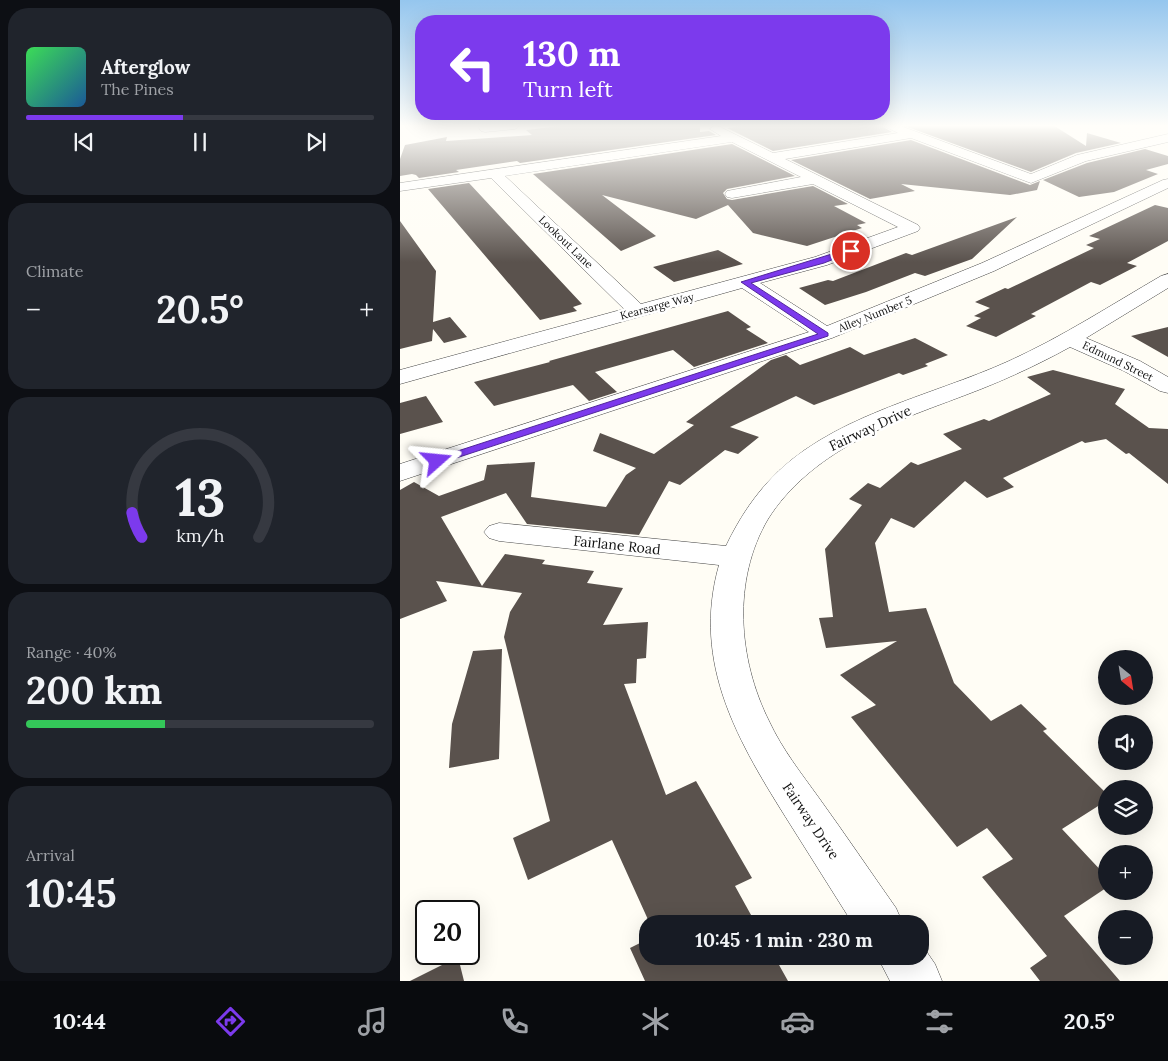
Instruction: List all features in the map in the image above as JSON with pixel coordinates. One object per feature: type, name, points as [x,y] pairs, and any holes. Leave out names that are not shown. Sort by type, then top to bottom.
[{"type":"street","points":[[400,187],[509,171]]},
{"type":"street","points":[[800,171],[816,179]]},
{"type":"street","points":[[1009,171],[1031,179],[1051,171]]},
{"type":"street","name":"Lookout Lane","points":[[494,173],[638,312]]},
{"type":"street","points":[[732,194],[816,179]]},
{"type":"street","name":"Kearsarge Way","points":[[400,377],[821,261],[912,228],[816,179]]},
{"type":"street","name":"Alley Number 5","points":[[400,473],[825,334],[988,267],[1168,183]]},
{"type":"street","name":"Fairway Drive","points":[[874,915],[767,755],[743,705],[729,658],[726,619],[728,585],[735,558],[750,524],[766,499],[790,474],[817,452],[873,424],[1016,366],[1168,280]]},
{"type":"street","points":[[745,282],[825,334]]},
{"type":"street","name":"Edmund Street","points":[[1068,338],[1132,366],[1168,386]]},
{"type":"street","name":"Fairlane Road","points":[[499,532],[735,558]]},
{"type":"street","points":[[907,965],[918,981]]},
{"type":"building","points":[[400,171],[459,172],[419,178],[412,174],[400,176]]},
{"type":"building","points":[[554,171],[785,171],[795,176],[727,189],[723,193],[727,199],[732,200],[813,186],[848,204],[834,206],[866,223],[857,225],[862,228],[807,246],[753,233],[728,205],[696,219],[602,195],[656,236],[621,251],[533,174]]},
{"type":"building","points":[[813,171],[992,171],[1030,185],[1040,181],[1037,190],[1010,195],[901,184],[915,191],[870,199]]},
{"type":"building","points":[[1067,171],[1148,171],[1158,174],[1114,192],[1079,197],[1043,180]]},
{"type":"building","points":[[469,183],[582,304],[573,307],[577,311],[540,320],[428,189]]},
{"type":"building","points":[[1155,205],[1168,208],[1168,241],[1127,263],[1137,266],[1100,285],[1091,282],[1031,314],[1036,316],[996,337],[966,326],[981,318],[974,316],[990,308],[975,302],[1005,288],[1008,289],[1094,248],[1086,245],[1100,239],[1089,236]]},
{"type":"building","points":[[1017,217],[972,259],[925,276],[915,273],[825,305],[799,288],[828,280],[833,281],[906,253],[912,255]]},
{"type":"building","points":[[400,221],[436,271],[433,322],[450,317],[467,337],[444,343],[433,329],[432,341],[400,349]]},
{"type":"building","points":[[718,250],[743,264],[674,282],[653,267]]},
{"type":"building","points":[[728,311],[751,327],[746,329],[768,343],[694,367],[673,350],[595,372],[617,392],[589,401],[573,385],[494,406],[474,382],[550,362]]},
{"type":"building","points":[[1168,327],[1168,357],[1131,336]]},
{"type":"building","points":[[915,338],[948,355],[925,364],[928,366],[903,375],[899,373],[814,405],[796,396],[730,427],[759,437],[738,454],[725,450],[680,485],[669,481],[639,535],[527,524],[506,493],[441,517],[482,586],[505,554],[545,560],[542,564],[594,571],[587,583],[623,588],[603,625],[648,622],[646,658],[637,659],[636,683],[624,684],[666,795],[696,781],[752,878],[735,886],[751,915],[646,915],[612,840],[528,880],[513,838],[550,821],[504,637],[510,612],[522,593],[436,581],[447,601],[400,619],[400,490],[414,482],[439,496],[484,480],[487,465],[535,462],[531,497],[606,507],[626,475],[636,468],[593,451],[600,433],[654,454],[694,425],[686,422],[771,360],[786,355],[800,365],[850,347],[864,355]]},
{"type":"building","points":[[1053,370],[1125,389],[1115,404],[1149,428],[1168,429],[1168,484],[1129,453],[1126,454],[1106,439],[1085,443],[1082,441],[1003,478],[1014,487],[987,498],[965,481],[914,528],[891,518],[875,543],[889,612],[926,608],[954,683],[991,721],[1021,704],[1047,729],[1043,731],[1098,785],[1098,806],[1062,829],[1098,867],[1098,893],[1064,916],[1098,955],[1098,965],[1106,965],[1120,981],[1040,981],[1030,968],[1047,956],[982,877],[1013,859],[987,828],[957,847],[851,717],[876,705],[840,675],[897,641],[826,648],[819,618],[833,617],[825,549],[862,505],[849,499],[868,483],[880,488],[911,462],[918,465],[962,449],[943,434],[984,419],[989,421],[1051,394],[1027,377]]},
{"type":"building","points":[[426,396],[443,422],[400,434],[400,403]]},
{"type":"building","points":[[502,649],[499,759],[449,768],[452,724],[473,651]]},
{"type":"building","points":[[639,944],[639,965],[779,965],[788,981],[645,981],[630,948]]},
{"type":"building","points":[[442,965],[460,965],[464,981],[410,981]]},
{"type":"route","points":[[437,461],[825,334],[745,282],[851,251]]}]
